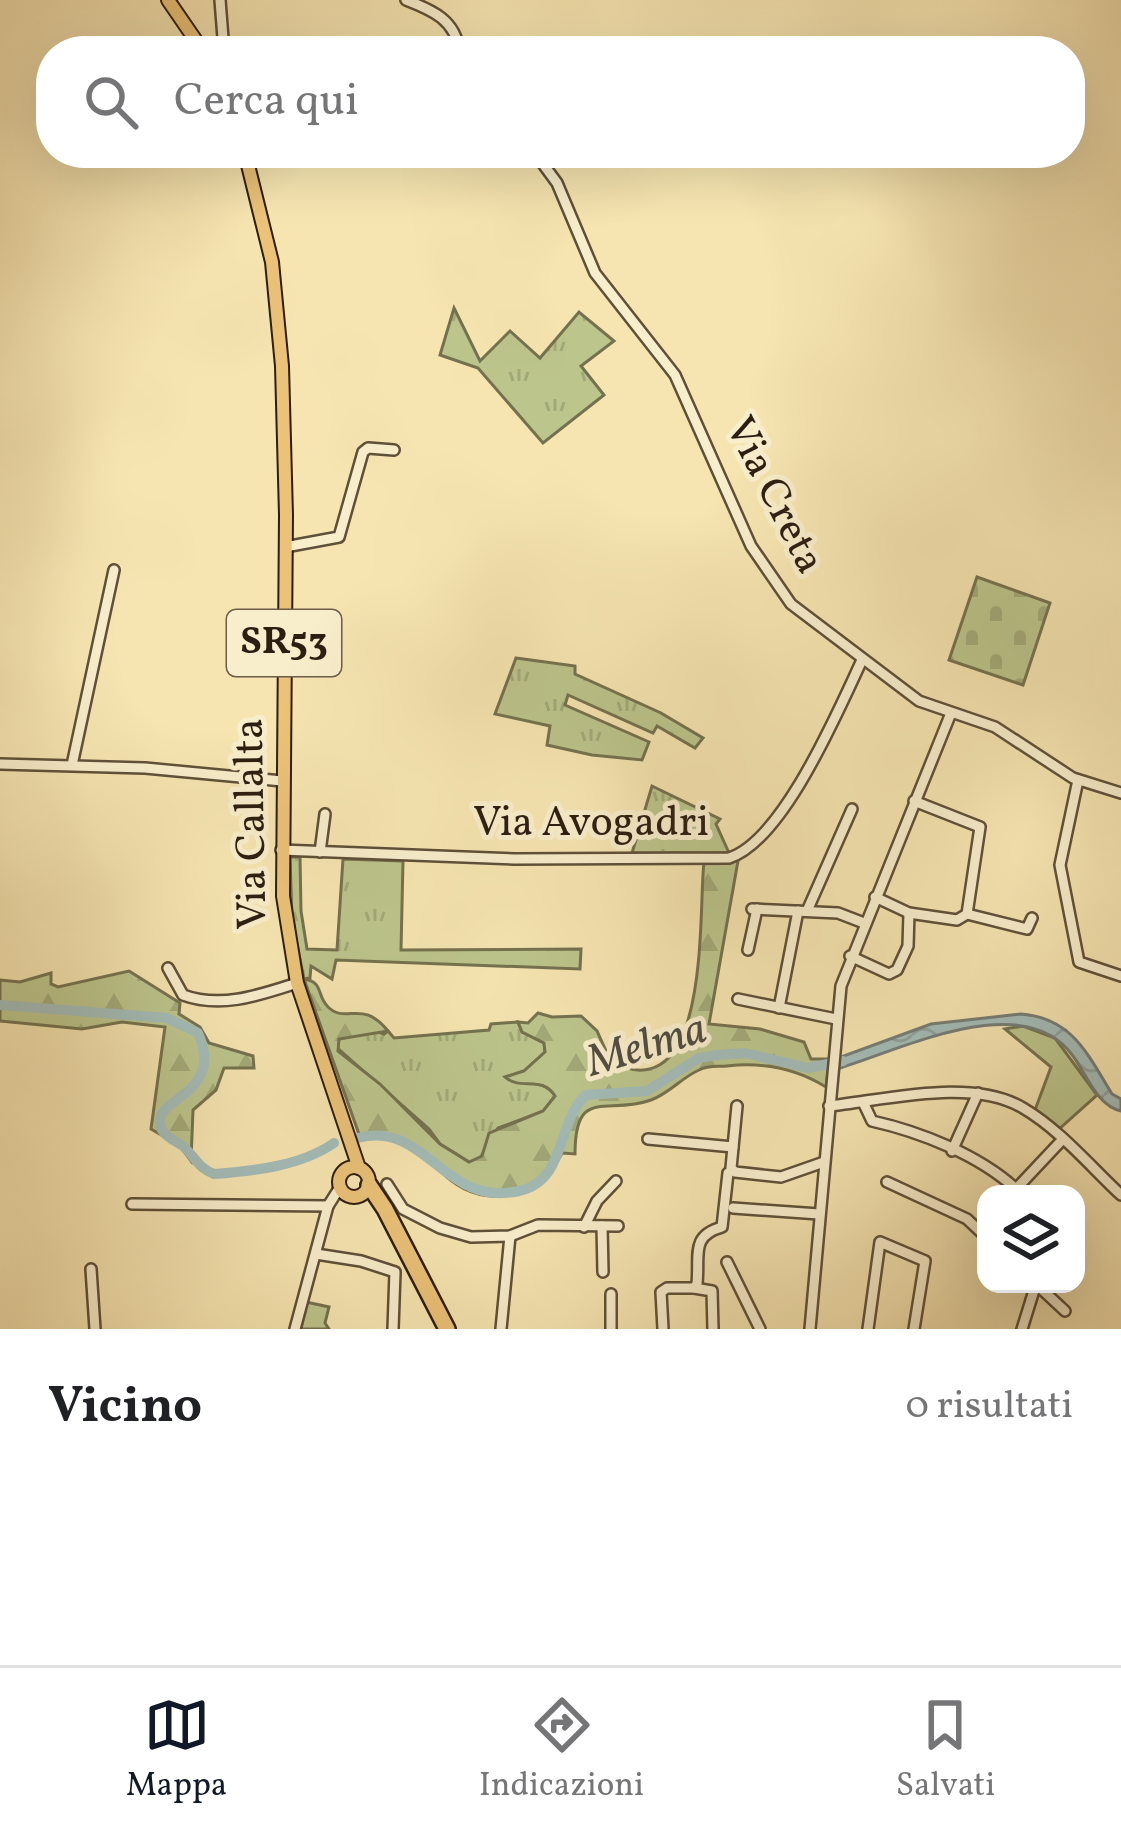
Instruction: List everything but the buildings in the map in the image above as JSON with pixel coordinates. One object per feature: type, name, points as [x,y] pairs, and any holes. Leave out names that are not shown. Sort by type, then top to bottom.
[{"type":"highway","points":[[354,1191],[385,1209],[447,1329]]},
{"type":"main road","points":[[168,0],[193,36]]},
{"type":"main road","name":"Via Callalta","points":[[249,168],[266,225],[277,297],[285,548],[281,850],[288,943],[343,1129],[354,1191]]},
{"type":"main road","points":[[351,1170],[367,1175],[354,1191]]},
{"type":"street","points":[[220,0],[223,36]]},
{"type":"street","points":[[406,0],[447,22],[457,36]]},
{"type":"street","name":"Via Creta","points":[[546,168],[557,183],[595,273],[675,375],[765,569],[790,604],[913,698],[1005,732],[1078,780],[1121,793]]},
{"type":"street","points":[[285,548],[339,537],[363,452],[368,448],[394,450]]},
{"type":"street","points":[[72,765],[114,570]]},
{"type":"street","name":"Via Avogadri","points":[[281,850],[514,859],[729,858],[760,838],[814,760],[862,660]]},
{"type":"street","points":[[810,1329],[836,1019],[850,956],[951,713]]},
{"type":"street","points":[[0,764],[282,781]]},
{"type":"street","points":[[1078,780],[1060,866],[1079,962],[1121,976]]},
{"type":"street","points":[[914,801],[980,827],[967,914]]},
{"type":"street","points":[[779,1007],[802,911],[852,808]]},
{"type":"street","points":[[320,852],[325,814]]},
{"type":"street","points":[[875,897],[909,913],[958,920],[967,914],[1027,929],[1032,918]]},
{"type":"street","points":[[748,950],[754,909],[838,913],[864,923]]},
{"type":"street","points":[[850,956],[889,974],[897,970],[908,946],[909,913]]},
{"type":"street","points":[[168,968],[183,995],[197,1000],[245,999],[297,983]]},
{"type":"street","points":[[738,999],[836,1019]]},
{"type":"street","points":[[829,1106],[978,1093],[1018,1104],[1121,1196]]},
{"type":"street","points":[[952,1150],[978,1093]]},
{"type":"street","points":[[863,1102],[872,1121],[895,1126],[994,1169],[1011,1185]]},
{"type":"street","points":[[694,1288],[701,1237],[722,1227],[736,1106]]},
{"type":"street","points":[[648,1139],[733,1147]]},
{"type":"street","points":[[1024,1185],[1062,1140]]},
{"type":"street","points":[[730,1170],[781,1177],[824,1162]]},
{"type":"street","points":[[584,1226],[597,1201],[616,1181]]},
{"type":"street","points":[[887,1182],[967,1219],[977,1228]]},
{"type":"street","points":[[388,1184],[403,1208],[471,1238],[510,1236],[538,1225],[618,1226]]},
{"type":"street","points":[[132,1204],[328,1206],[354,1191]]},
{"type":"street","points":[[293,1326],[328,1206]]},
{"type":"street","points":[[734,1208],[819,1214]]},
{"type":"street","points":[[602,1226],[603,1272]]},
{"type":"street","points":[[501,1329],[510,1236]]},
{"type":"street","points":[[868,1329],[880,1242],[925,1261],[914,1329]]},
{"type":"street","points":[[316,1253],[395,1272],[393,1329]]},
{"type":"street","points":[[727,1262],[760,1329]]},
{"type":"street","points":[[91,1269],[95,1329]]},
{"type":"street","points":[[663,1329],[663,1289],[694,1288],[712,1291],[713,1329]]},
{"type":"street","points":[[1022,1329],[1033,1293]]},
{"type":"street","points":[[1046,1293],[1065,1311]]},
{"type":"street","points":[[610,1329],[611,1294]]},
{"type":"green space","points":[[454,308],[480,361],[510,331],[540,358],[579,312],[614,341],[581,366],[604,395],[543,443],[478,368],[440,355]]},
{"type":"green space","points":[[977,577],[1050,603],[1023,685],[949,660]]},
{"type":"green space","points":[[516,658],[575,666],[575,674],[703,738],[695,748],[657,726],[653,733],[568,695],[565,705],[649,742],[642,760],[547,745],[550,726],[495,714]]},
{"type":"green space","points":[[652,786],[720,819],[716,824],[729,853],[632,853]]},
{"type":"green space","points":[[290,857],[300,857],[307,949],[337,950],[343,859],[403,861],[401,950],[581,949],[580,969],[336,960],[332,979],[311,966],[310,978],[304,979],[292,919]]},
{"type":"green space","points":[[738,861],[709,1024],[760,1029],[804,1042],[811,1059],[829,1059],[826,1087],[766,1066],[702,1068],[651,1100],[587,1111],[576,1133],[575,1154],[562,1153],[530,1187],[501,1196],[471,1192],[456,1184],[403,1141],[360,1137],[304,979],[317,986],[335,1012],[370,1016],[388,1031],[339,1039],[338,1051],[380,1084],[440,1144],[469,1162],[482,1156],[489,1133],[543,1111],[555,1096],[544,1086],[505,1077],[524,1071],[545,1052],[544,1043],[522,1032],[518,1022],[528,1023],[538,1013],[581,1016],[597,1031],[611,1062],[644,1070],[667,1059],[683,1034],[693,999],[704,862]]},
{"type":"green space","points":[[129,971],[180,1003],[179,1014],[200,1027],[209,1043],[253,1056],[254,1068],[224,1068],[216,1090],[193,1110],[191,1161],[180,1146],[151,1129],[165,1027],[122,1022],[82,1029],[0,1021],[0,980],[20,982],[51,973],[51,984],[58,987]]},
{"type":"green space","points":[[518,1022],[522,1032],[544,1043],[545,1052],[524,1071],[506,1077],[539,1084],[555,1096],[544,1111],[498,1128],[479,1160],[469,1162],[440,1144],[336,1047],[339,1039],[375,1031],[388,1031],[394,1038],[489,1030],[491,1024]]},
{"type":"green space","points":[[1023,1026],[1055,1038],[1097,1095],[1058,1130],[1035,1110],[1051,1067],[1005,1029]]},
{"type":"green space","points":[[306,1302],[329,1307],[325,1323],[329,1329],[301,1329]]},
{"type":"water","points":[[1021,1014],[1066,1030],[1112,1094],[1121,1099],[1121,1111],[1099,1096],[1073,1056],[1051,1036],[1024,1026],[961,1030],[837,1069],[838,1058],[931,1024]]},
{"type":"waterway","name":"Melma","points":[[0,1005],[167,1018],[198,1033],[204,1055],[202,1071],[160,1119],[164,1133],[214,1174],[292,1162],[334,1143]]},
{"type":"waterway","name":"Melma","points":[[358,1138],[382,1136],[402,1141],[471,1187],[493,1193],[519,1191],[546,1176],[576,1106],[586,1095],[647,1091],[699,1058],[718,1055],[745,1053],[808,1068],[843,1061]]}]
